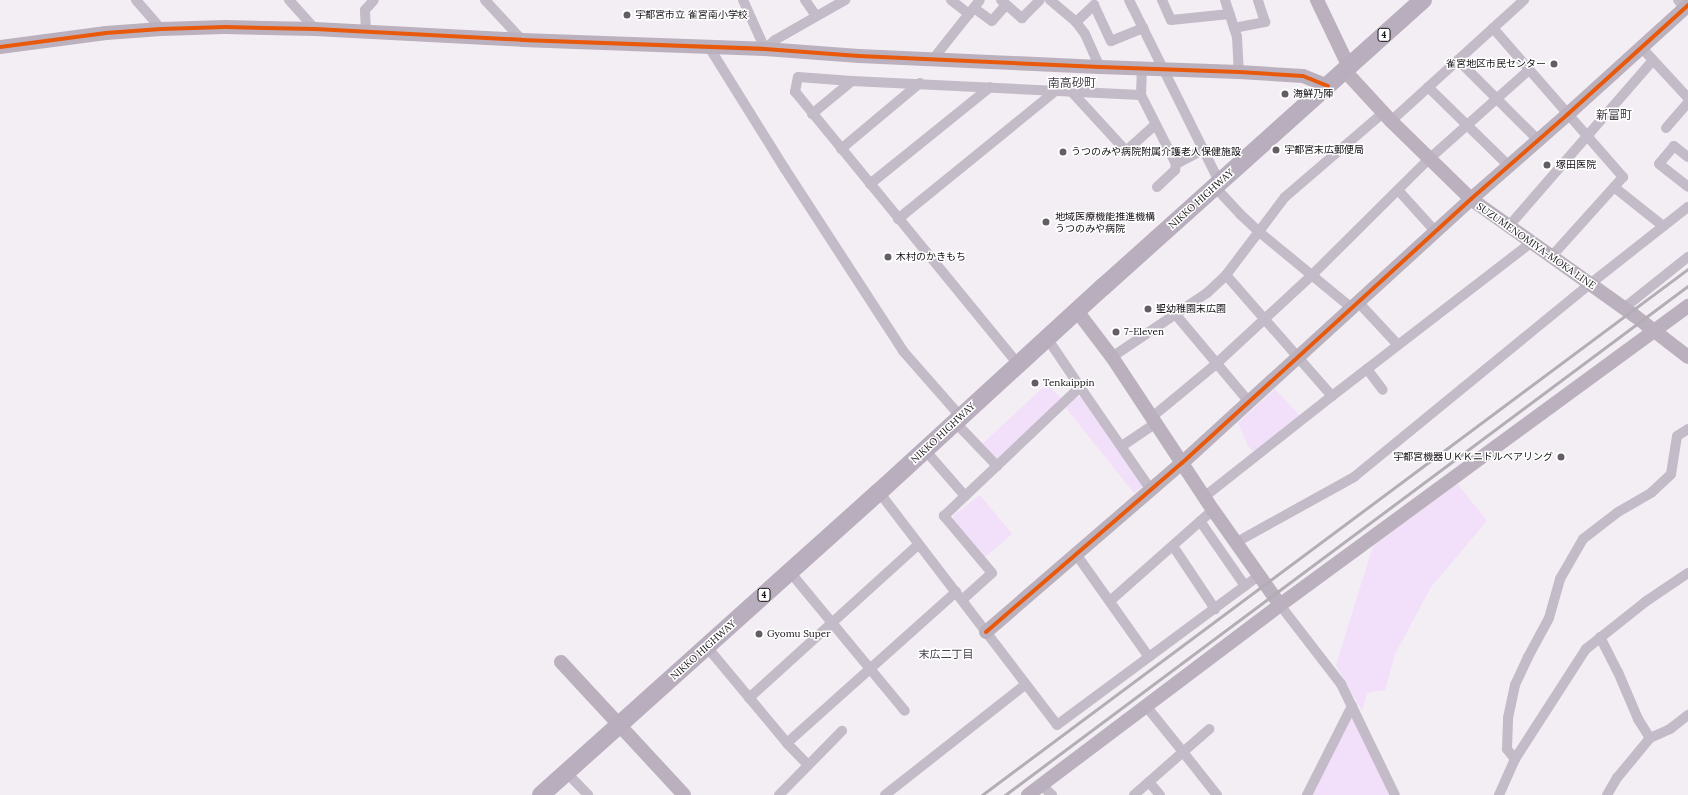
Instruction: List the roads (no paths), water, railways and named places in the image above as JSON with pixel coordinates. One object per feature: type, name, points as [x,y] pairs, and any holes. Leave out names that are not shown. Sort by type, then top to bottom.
[{"type":"highway","name":"4","points":[[1347,69],[1423,0]]},
{"type":"highway","name":"NIKKO HIGHWAY","points":[[542,795],[619,724],[879,492],[1018,364],[1347,69]]},
{"type":"street","points":[[136,0],[161,29]]},
{"type":"street","points":[[290,0],[315,29]]},
{"type":"street","points":[[366,32],[365,10],[374,0]]},
{"type":"street","points":[[485,0],[522,40]]},
{"type":"street","points":[[743,0],[765,49]]},
{"type":"street","points":[[805,0],[816,16]]},
{"type":"street","points":[[765,49],[775,40],[845,0]]},
{"type":"street","points":[[951,0],[975,7],[992,21],[1003,2],[1022,18],[1040,0]]},
{"type":"street","points":[[1050,0],[1076,22],[1085,34],[1100,67]]},
{"type":"street","points":[[1141,0],[1130,1],[1204,149],[1218,185],[1240,214],[1258,231],[1312,275],[1356,306],[1398,345]]},
{"type":"street","points":[[1162,0],[1171,20],[1230,14]]},
{"type":"street","points":[[1225,0],[1237,37],[1239,72]]},
{"type":"street","points":[[1234,28],[1265,22],[1258,0]]},
{"type":"street","name":"SUZUMENOMIYA-MOKA LINE","points":[[1317,0],[1347,69],[1387,117],[1471,200],[1624,308],[1688,357]]},
{"type":"street","points":[[1112,357],[1207,293],[1226,275],[1285,196],[1428,87],[1524,0]]},
{"type":"street","points":[[986,632],[1182,463],[1250,402],[1471,200],[1568,114],[1684,4]]},
{"type":"street","points":[[1076,22],[1094,5],[1112,41],[1143,28]]},
{"type":"street","points":[[933,59],[975,7]]},
{"type":"street","points":[[0,47],[106,33],[161,29],[225,27],[315,29],[522,40],[765,49],[1100,67],[1239,72],[1303,76],[1328,86]]},
{"type":"street","points":[[1493,28],[1623,177],[1551,257]]},
{"type":"street","points":[[1641,46],[1653,60],[1686,92]]},
{"type":"street","points":[[709,47],[785,169],[903,351],[996,466]]},
{"type":"street","points":[[1458,60],[1538,140]]},
{"type":"street","points":[[1508,227],[1653,60]]},
{"type":"street","points":[[1142,68],[1141,95],[1176,164],[1175,170],[1157,187]]},
{"type":"street","points":[[1122,446],[1154,420],[1216,364],[1312,275],[1430,159],[1530,69]]},
{"type":"street","points":[[1018,364],[795,92],[798,76],[852,81],[920,83],[1141,95]]},
{"type":"street","points":[[812,114],[852,81]]},
{"type":"street","points":[[841,149],[920,83]]},
{"type":"street","points":[[870,184],[990,87]]},
{"type":"street","points":[[1428,87],[1509,166]]},
{"type":"street","points":[[898,219],[1056,90]]},
{"type":"street","points":[[1071,91],[1126,151],[1156,124]]},
{"type":"street","points":[[1666,128],[1688,103]]},
{"type":"street","points":[[1688,157],[1674,146],[1659,164],[1688,187]]},
{"type":"street","points":[[1176,164],[1204,149]]},
{"type":"street","points":[[1614,187],[1664,226]]},
{"type":"street","points":[[1398,190],[1436,232]]},
{"type":"street","points":[[1236,543],[1354,477],[1590,284],[1688,207]]},
{"type":"street","points":[[1204,497],[1332,396],[1531,243]]},
{"type":"street","points":[[1624,308],[1688,258]]},
{"type":"street","points":[[1226,275],[1292,348],[1298,358],[1332,396]]},
{"type":"street","points":[[1028,795],[1280,605],[1688,306]]},
{"type":"street","points":[[1077,311],[1112,357],[1258,576],[1341,684],[1395,795]]},
{"type":"street","points":[[1176,315],[1216,364],[1250,402]]},
{"type":"street","points":[[1047,338],[1151,490]]},
{"type":"street","points":[[1367,369],[1383,390]]},
{"type":"street","points":[[787,743],[870,670],[959,596],[992,573],[944,516],[1080,387]]},
{"type":"street","points":[[1515,759],[1508,749],[1508,718],[1515,685],[1549,618],[1560,579],[1583,539],[1618,512],[1652,492],[1671,474],[1677,436],[1688,429]]},
{"type":"street","points":[[925,450],[965,496]]},
{"type":"street","points":[[879,492],[1057,725],[1258,576]]},
{"type":"street","points":[[1110,600],[1213,510]]},
{"type":"street","points":[[1200,521],[1245,586]]},
{"type":"street","points":[[749,698],[919,544]]},
{"type":"street","points":[[1173,546],[1215,609]]},
{"type":"street","points":[[1076,554],[1149,656]]},
{"type":"street","points":[[790,572],[833,622],[870,670],[905,711]]},
{"type":"street","points":[[1500,795],[1515,759],[1586,649],[1645,602],[1688,573]]},
{"type":"street","points":[[1600,637],[1618,672],[1638,719],[1650,738]]},
{"type":"street","points":[[706,647],[787,743],[808,765]]},
{"type":"street","points":[[561,662],[684,795]]},
{"type":"street","points":[[885,795],[1026,684]]},
{"type":"street","points":[[1146,706],[1217,795]]},
{"type":"street","points":[[1307,795],[1352,706]]},
{"type":"street","points":[[1607,795],[1617,778],[1650,738],[1670,729],[1688,715]]},
{"type":"street","points":[[1134,795],[1209,729]]},
{"type":"street","points":[[780,795],[842,731]]},
{"type":"street","points":[[566,772],[588,795]]},
{"type":"street","points":[[1149,782],[1160,795]]},
{"type":"street","points":[[1041,785],[1052,795]]},
{"type":"railway","points":[[982,795],[1688,269]]},
{"type":"railway","points":[[1005,795],[1688,286]]},
{"type":"place","name":"宇都宮市立 雀宮南小学校","points":[[627,15]]},
{"type":"place","name":"雀宮地区市民センター","points":[[1554,64]]},
{"type":"place","name":"海鮮乃陣","points":[[1285,94]]},
{"type":"place","name":"宇都宮末広郵便局","points":[[1276,150]]},
{"type":"place","name":"うつのみや病院附属介護老人保健施設","points":[[1063,152]]},
{"type":"place","name":"塚田医院","points":[[1547,165]]},
{"type":"place","name":"地域医療機能推進機構 うつのみや病院","points":[[1046,222]]},
{"type":"place","name":"木村のかきもち","points":[[888,257]]},
{"type":"place","name":"聖幼稚園末広園","points":[[1148,309]]},
{"type":"place","name":"7-Eleven","points":[[1116,332]]},
{"type":"place","name":"Tenkaippin","points":[[1035,383]]},
{"type":"place","name":"宇都宮機器ＵＫＫニドルベアリング","points":[[1561,457]]},
{"type":"place","name":"Gyomu Super","points":[[759,634]]},
{"type":"district","name":"南高砂町","points":[[1072,83]]},
{"type":"district","name":"新富町","points":[[1614,115]]},
{"type":"district","name":"末広二丁目","points":[[946,654]]}]
